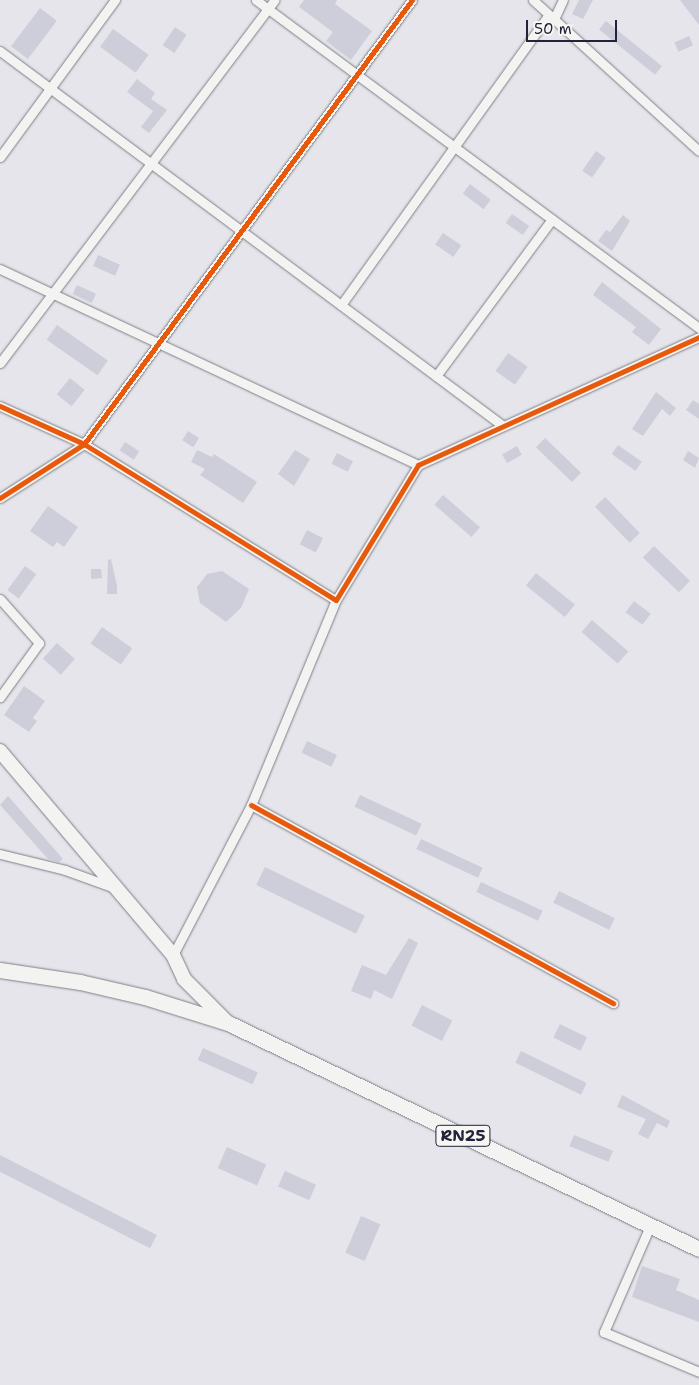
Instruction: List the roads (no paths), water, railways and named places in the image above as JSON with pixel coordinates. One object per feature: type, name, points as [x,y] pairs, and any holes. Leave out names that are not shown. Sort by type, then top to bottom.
[{"type":"main road","points":[[0,751],[173,954],[184,979],[228,1023]]},
{"type":"main road","name":"RN25","points":[[0,970],[80,982],[145,997],[228,1023],[699,1249]]},
{"type":"street","points":[[0,157],[115,0]]},
{"type":"street","points":[[256,0],[699,328]]},
{"type":"street","points":[[0,363],[275,0]]},
{"type":"street","points":[[0,498],[84,444],[412,0]]},
{"type":"street","points":[[533,0],[699,151]]},
{"type":"street","points":[[341,305],[454,147],[563,0]]},
{"type":"street","points":[[0,51],[502,425]]},
{"type":"street","points":[[436,376],[552,219]]},
{"type":"street","points":[[0,269],[418,465]]},
{"type":"street","points":[[173,954],[251,805],[336,600],[418,465],[502,425],[699,337]]},
{"type":"street","points":[[0,406],[84,444],[336,600]]},
{"type":"street","points":[[0,599],[39,643],[0,697]]},
{"type":"street","points":[[251,805],[613,1003]]},
{"type":"street","points":[[0,854],[65,870],[116,888]]},
{"type":"street","points":[[650,1226],[604,1332],[699,1372]]}]
